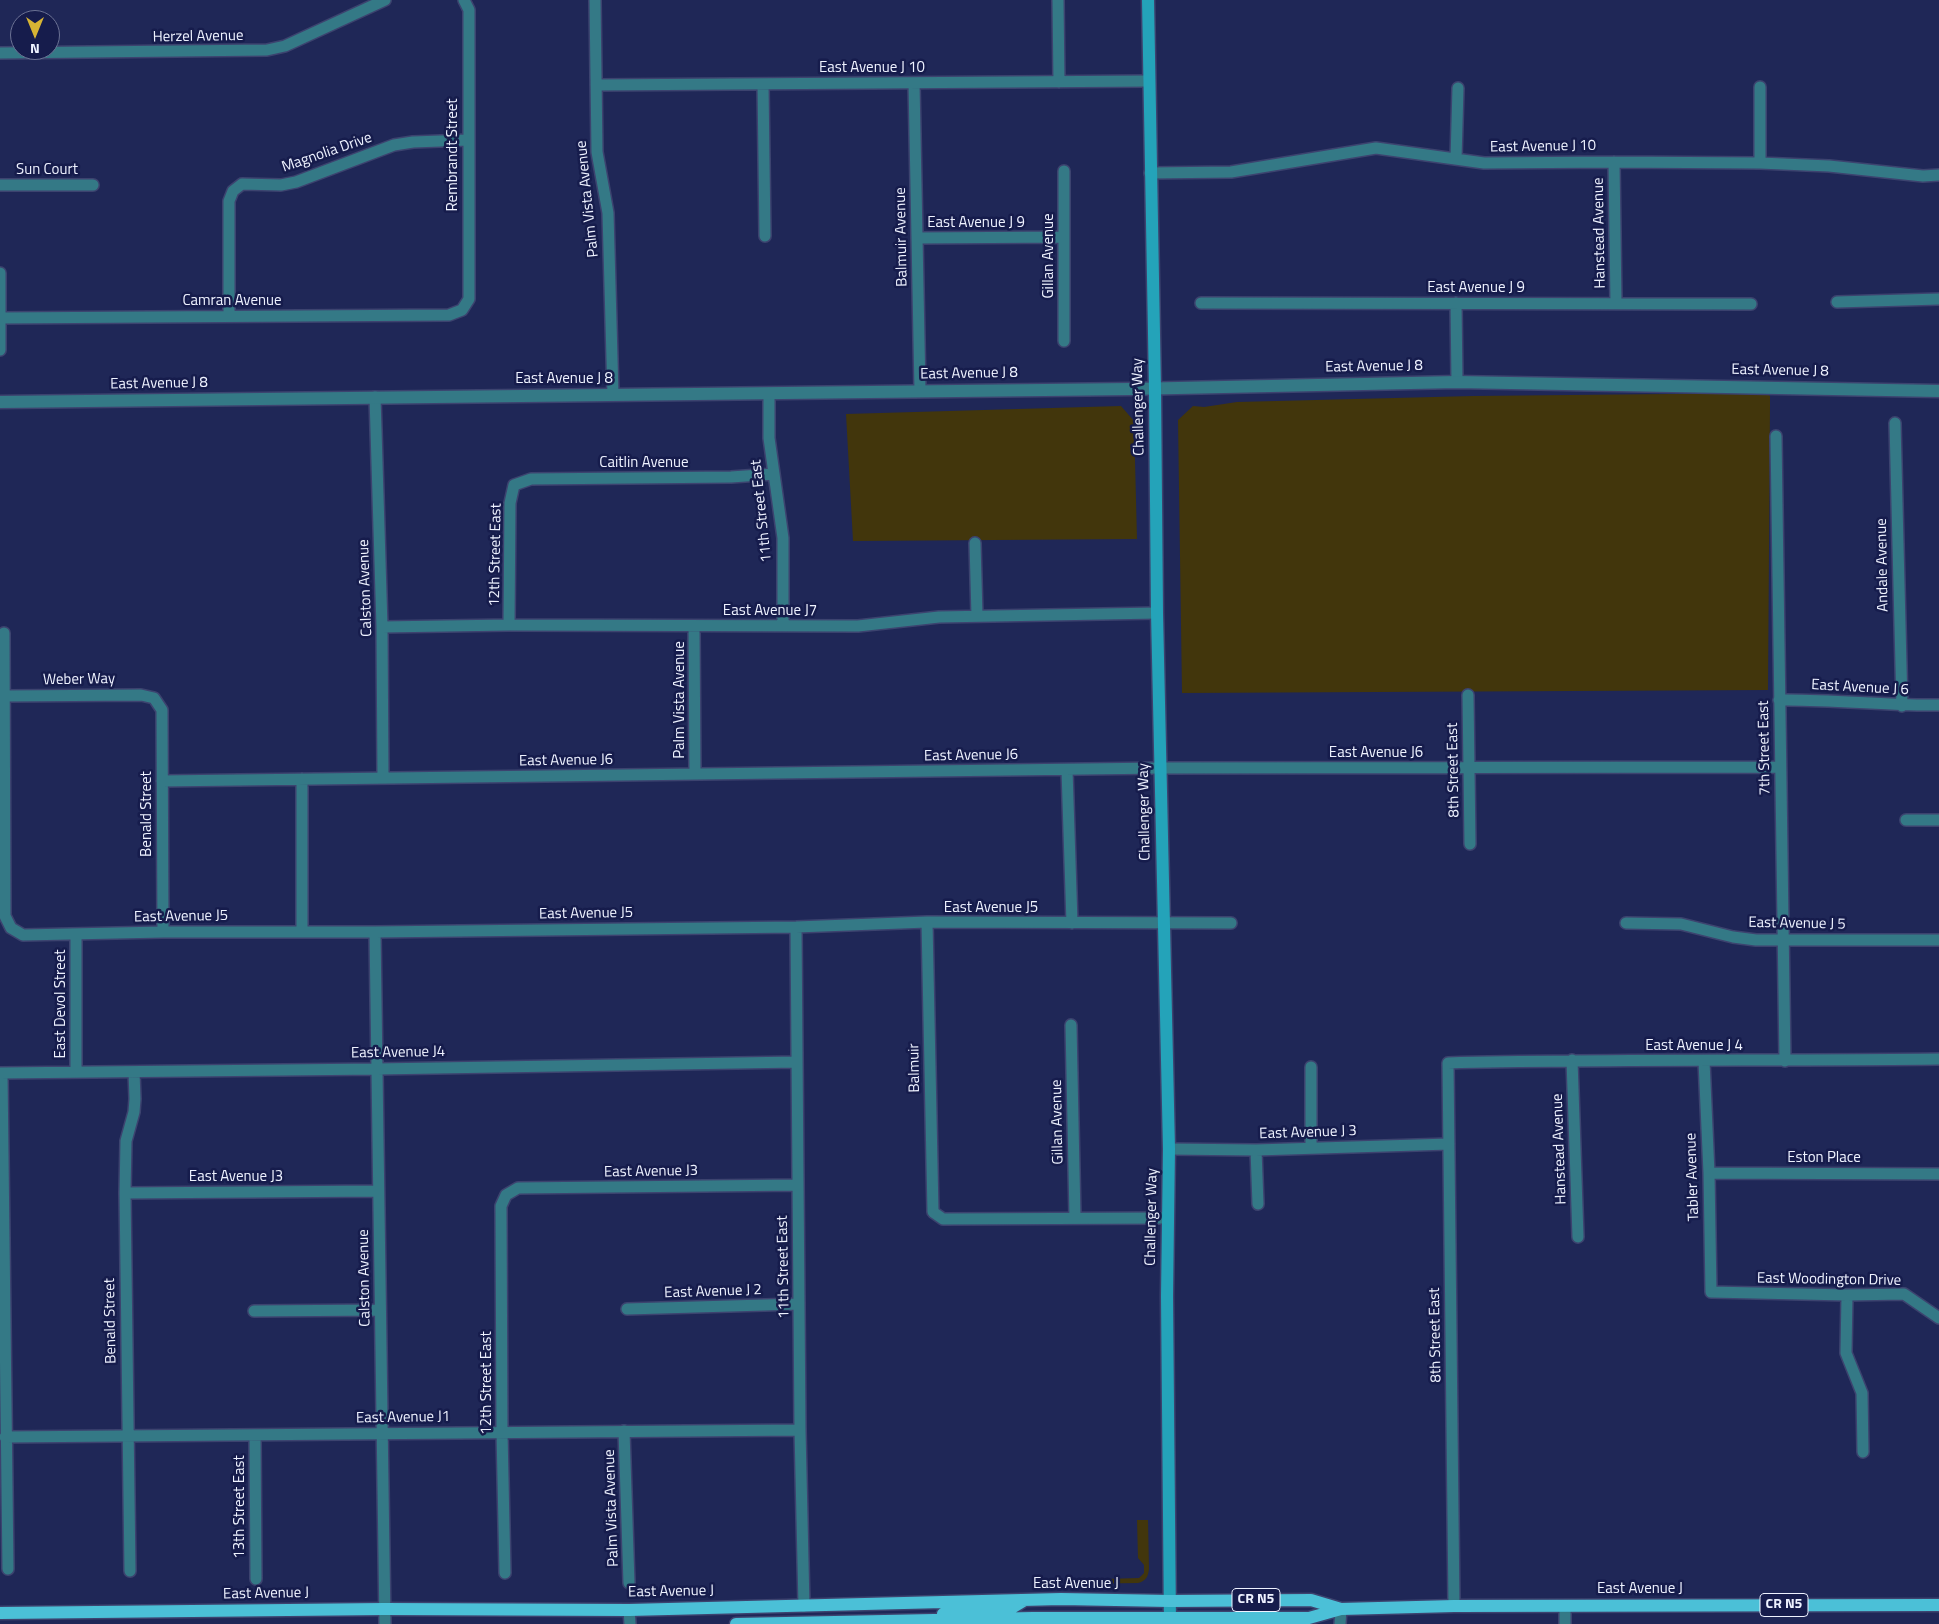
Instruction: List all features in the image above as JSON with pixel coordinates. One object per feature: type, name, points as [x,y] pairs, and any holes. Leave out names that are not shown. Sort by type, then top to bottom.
[{"type":"main road","name":"Challenger Way","points":[[1148,0],[1157,613],[1169,1149],[1167,1218],[1170,1621]]},
{"type":"main road","name":"East Avenue J","points":[[0,1613],[384,1609],[630,1610],[1026,1600],[1311,1600],[1341,1609]]},
{"type":"main road","points":[[935,1620],[944,1614],[960,1611],[1008,1610],[1026,1600]]},
{"type":"main road","points":[[861,1621],[877,1612],[910,1610],[931,1602]]},
{"type":"main road","name":"East Avenue J","points":[[736,1624],[1033,1618],[1170,1621],[1309,1618],[1341,1609],[1454,1606],[1939,1605]]},
{"type":"street","name":"Herzel Avenue","points":[[0,54],[266,50],[285,46],[365,4],[385,0]]},
{"type":"street","name":"Rembrandt Street","points":[[462,310],[469,299],[469,10],[464,0]]},
{"type":"street","name":"Palm Vista Avenue","points":[[595,0],[597,152],[608,213],[613,395]]},
{"type":"street","points":[[1058,0],[1059,82]]},
{"type":"street","name":"East Avenue J 10","points":[[596,84],[1149,81]]},
{"type":"street","name":"Balmuir Avenue","points":[[914,82],[920,391]]},
{"type":"street","points":[[763,84],[765,236]]},
{"type":"street","points":[[1760,87],[1760,163]]},
{"type":"street","points":[[1456,158],[1458,88]]},
{"type":"street","name":"Magnolia Drive","points":[[230,316],[229,200],[233,191],[242,184],[281,185],[296,182],[394,145],[413,142],[468,140]]},
{"type":"street","name":"East Avenue J 10","points":[[1150,173],[1230,172],[1376,148],[1484,163],[1760,163],[1829,166],[1923,176],[1939,175]]},
{"type":"street","name":"Hanstead Avenue","points":[[1614,162],[1616,304]]},
{"type":"street","name":"Gillan Avenue","points":[[1064,171],[1064,341]]},
{"type":"street","name":"Sun Court","points":[[0,185],[93,184]]},
{"type":"street","name":"East Avenue J 9","points":[[917,238],[1064,238]]},
{"type":"street","points":[[0,273],[0,350]]},
{"type":"street","points":[[1837,302],[1939,299]]},
{"type":"street","name":"East Avenue J 9","points":[[1201,303],[1751,304]]},
{"type":"street","points":[[1456,303],[1457,382]]},
{"type":"street","name":"Camran Avenue","points":[[1,318],[449,315],[462,310]]},
{"type":"street","name":"East Avenue J 8","points":[[0,402],[1155,389],[1457,382],[1939,391]]},
{"type":"street","name":"11th Street East","points":[[769,394],[769,438],[783,538],[783,626]]},
{"type":"street","name":"Calston Avenue","points":[[375,398],[382,627],[383,778]]},
{"type":"street","name":"Andale Avenue","points":[[1895,423],[1902,706]]},
{"type":"street","name":"7th Street East","points":[[1776,436],[1785,1061]]},
{"type":"street","name":"Caitlin Avenue","points":[[514,485],[531,479],[731,477],[774,474]]},
{"type":"street","name":"12th Street East","points":[[509,625],[510,503],[514,485]]},
{"type":"street","points":[[975,543],[976,616]]},
{"type":"street","name":"East Avenue J7","points":[[382,627],[509,625],[858,626],[939,617],[1157,613]]},
{"type":"street","name":"Palm Vista Avenue","points":[[694,626],[695,774]]},
{"type":"street","points":[[4,633],[4,696]]},
{"type":"street","name":"Weber Way","points":[[4,696],[141,695],[154,698]]},
{"type":"street","name":"East Avenue J5","points":[[4,696],[5,916],[11,928],[23,935],[163,932],[375,932],[796,927],[927,922],[1164,923]]},
{"type":"street","name":"8th Street East","points":[[1468,696],[1470,844]]},
{"type":"street","name":"Benald Street","points":[[154,698],[162,710],[163,932]]},
{"type":"street","name":"East Avenue J 6","points":[[1779,700],[1827,700],[1902,706],[1939,705]]},
{"type":"street","name":"East Avenue J6","points":[[162,781],[1161,768],[1780,767]]},
{"type":"street","points":[[1067,770],[1072,923]]},
{"type":"street","points":[[302,779],[302,931]]},
{"type":"street","points":[[1906,820],[1939,820]]},
{"type":"street","name":"Balmuir","points":[[927,922],[933,1212],[943,1219],[1075,1218]]},
{"type":"street","points":[[1164,923],[1231,923]]},
{"type":"street","name":"East Avenue J 5","points":[[1626,923],[1682,924],[1744,939],[1939,940]]},
{"type":"street","name":"11th Street East","points":[[796,927],[800,1430],[804,1606]]},
{"type":"street","name":"Calston Avenue","points":[[375,932],[385,1624]]},
{"type":"street","name":"East Devol Street","points":[[76,935],[76,1072]]},
{"type":"street","name":"Gillan Avenue","points":[[1071,1025],[1075,1218]]},
{"type":"street","name":"Hanstead Avenue","points":[[1572,1060],[1578,1237]]},
{"type":"street","name":"East Avenue J 4","points":[[1448,1063],[1572,1060],[1939,1060]]},
{"type":"street","name":"Tabler Avenue","points":[[1704,1061],[1709,1173],[1711,1292]]},
{"type":"street","name":"East Avenue J4","points":[[1,1073],[797,1062]]},
{"type":"street","name":"8th Street East","points":[[1448,1063],[1454,1606]]},
{"type":"street","points":[[1311,1067],[1311,1147]]},
{"type":"street","name":"Benald Street","points":[[130,1570],[125,1193],[126,1141],[134,1112],[135,1099],[134,1072]]},
{"type":"street","points":[[1,1073],[8,1569]]},
{"type":"street","name":"East Avenue J 3","points":[[1169,1149],[1256,1150],[1449,1144]]},
{"type":"street","points":[[1256,1150],[1258,1204]]},
{"type":"street","name":"Eston Place","points":[[1709,1173],[1939,1174]]},
{"type":"street","name":"East Avenue J3","points":[[506,1195],[518,1188],[798,1185]]},
{"type":"street","name":"East Avenue J3","points":[[125,1193],[378,1191]]},
{"type":"street","name":"12th Street East","points":[[505,1573],[501,1206],[506,1195]]},
{"type":"street","points":[[1075,1218],[1167,1218]]},
{"type":"street","name":"East Woodington Drive","points":[[1711,1292],[1846,1295],[1904,1294],[1939,1318]]},
{"type":"street","points":[[1846,1295],[1846,1353],[1862,1393],[1863,1452]]},
{"type":"street","name":"East Avenue J 2","points":[[627,1309],[799,1304]]},
{"type":"street","points":[[254,1311],[380,1310]]},
{"type":"street","name":"East Avenue J1","points":[[5,1437],[800,1430]]},
{"type":"street","name":"Palm Vista Avenue","points":[[624,1431],[629,1583]]},
{"type":"street","name":"13th Street East","points":[[255,1435],[256,1579]]},
{"type":"street","points":[[1565,1606],[1565,1624]]},
{"type":"street","points":[[1340,1624],[1341,1609]]},
{"type":"street","points":[[630,1610],[630,1624]]},
{"type":"shaded area","points":[[1766,393],[1770,396],[1768,690],[1182,693],[1178,420],[1193,406],[1204,407],[1237,402],[1473,396]]},
{"type":"shaded area","points":[[1121,406],[1134,421],[1137,539],[853,541],[846,414]]},
{"type":"shaded area","points":[[1137,1520],[1148,1520],[1149,1569],[1145,1580],[1138,1583],[1072,1584],[1071,1580],[1139,1578],[1144,1573],[1144,1565],[1138,1558]]}]
